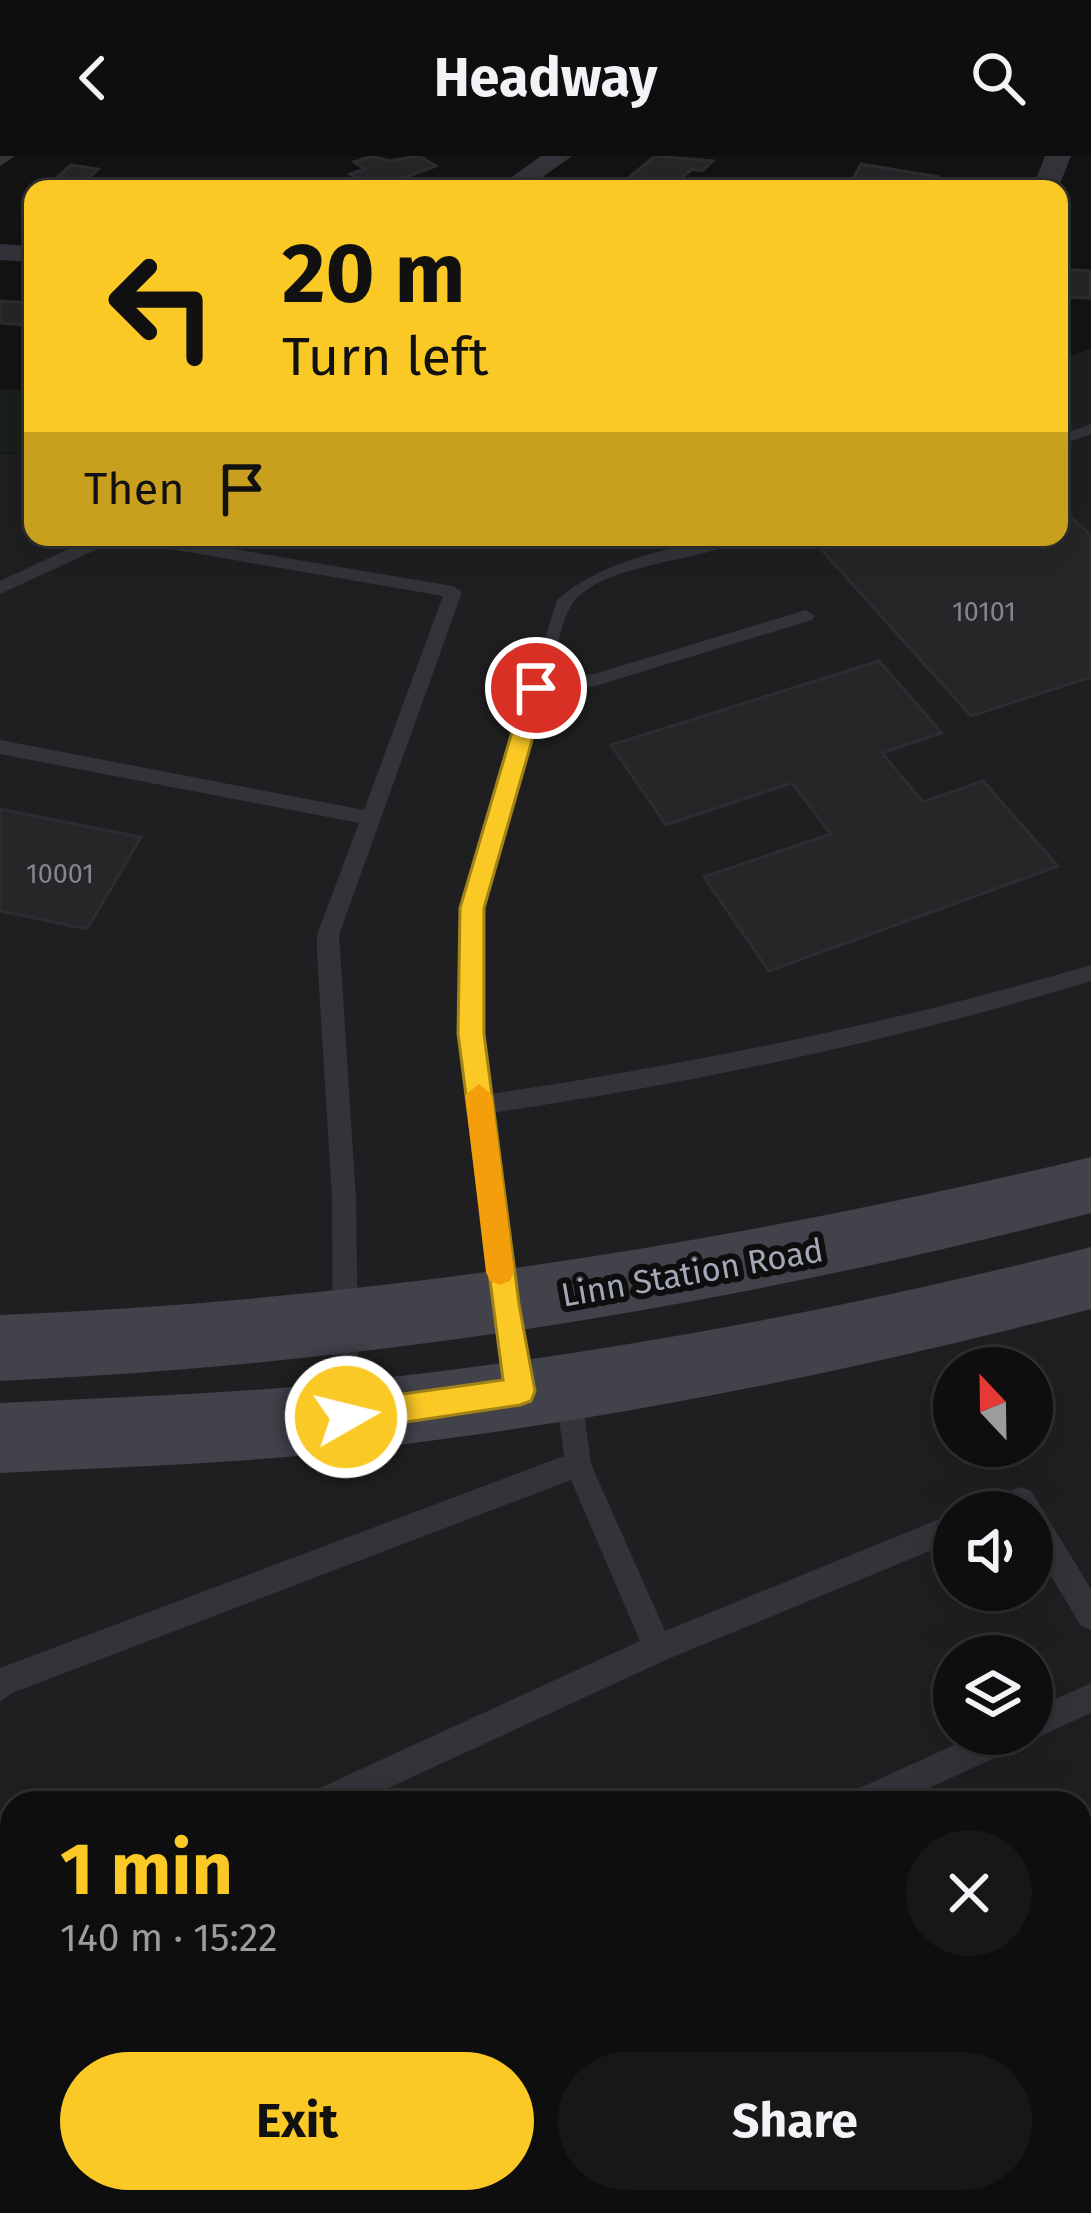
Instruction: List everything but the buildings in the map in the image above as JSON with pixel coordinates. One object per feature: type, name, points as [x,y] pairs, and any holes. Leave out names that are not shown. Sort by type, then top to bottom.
[{"type":"street","points":[[522,180],[559,156]]},
{"type":"street","name":"Linn Station Road","points":[[0,1348],[127,1345],[348,1326],[633,1287],[1087,1193]]},
{"type":"street","points":[[0,1438],[346,1417],[544,1387],[963,1312],[1091,1278]]},
{"type":"lane","points":[[0,588],[89,546]]},
{"type":"lane","points":[[183,546],[453,592],[328,935],[325,980],[337,1068],[348,1326],[346,1417]]},
{"type":"lane","points":[[658,1648],[504,1304],[471,1034],[472,908],[563,604],[577,588],[710,546]]},
{"type":"lane","points":[[536,688],[595,680],[806,616]]},
{"type":"lane","points":[[0,747],[368,818]]},
{"type":"lane","points":[[480,1105],[647,1081],[808,1049],[1091,973]]},
{"type":"lane","points":[[0,1687],[2,1682],[578,1464]]},
{"type":"lane","points":[[348,1791],[658,1648],[933,1536]]},
{"type":"lane","points":[[1053,1553],[1091,1616]]},
{"type":"lane","points":[[1053,1715],[1091,1698]]},
{"type":"lane","points":[[888,1791],[966,1755]]},
{"type":"shaded area","points":[[1091,349],[1091,1791],[0,1791],[0,453],[24,454],[24,546],[1068,546],[1068,357]]},
{"type":"shaded area","points":[[0,389],[24,390],[24,454],[0,452]]},
{"type":"slow traffic","points":[[479,1095],[500,1272]]},
{"type":"route","points":[[346,1417],[520,1391],[504,1304],[471,1034],[472,908],[536,688]]}]
